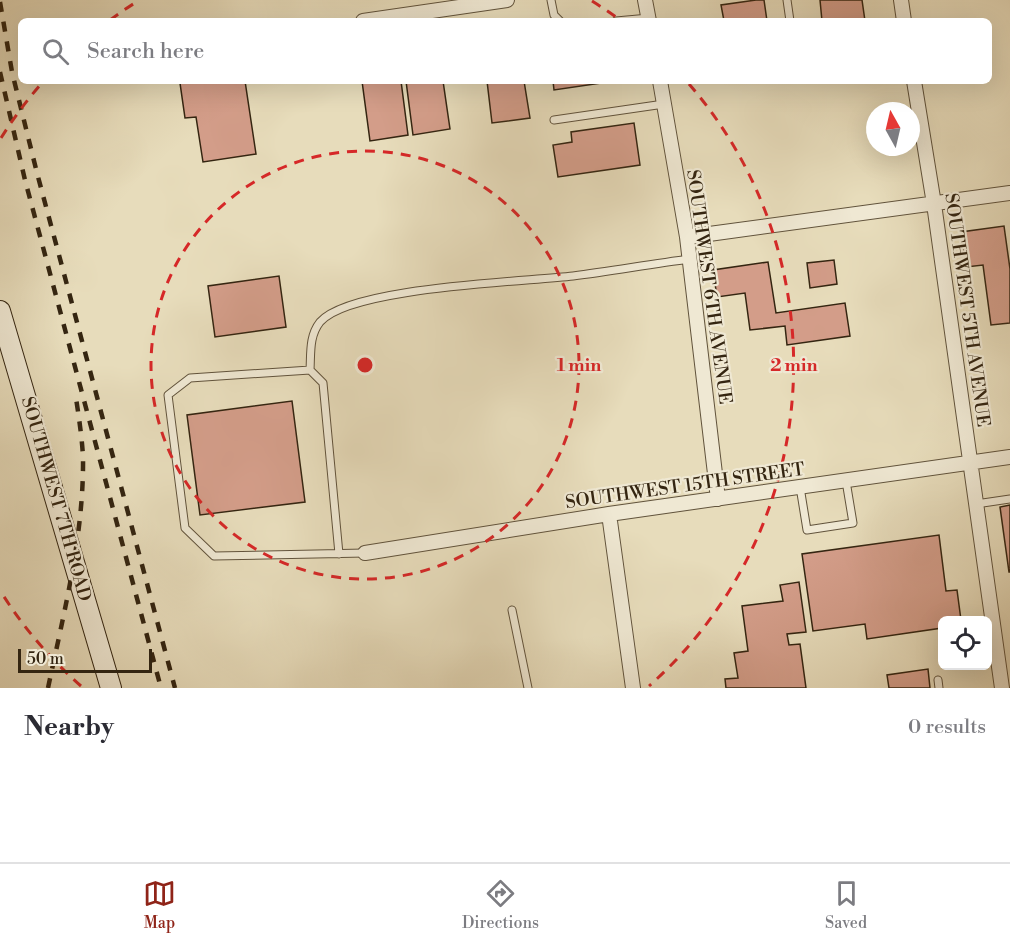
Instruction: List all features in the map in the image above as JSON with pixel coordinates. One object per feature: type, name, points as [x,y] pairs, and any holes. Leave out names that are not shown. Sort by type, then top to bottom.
[{"type":"street","points":[[384,18],[507,0]]},
{"type":"street","points":[[645,0],[649,18]]},
{"type":"street","points":[[901,0],[904,18]]},
{"type":"street","name":"SOUTHWEST 6TH AVENUE","points":[[661,84],[687,237],[718,499]]},
{"type":"street","name":"SOUTHWEST 5TH AVENUE","points":[[914,84],[1001,658],[1002,688]]},
{"type":"street","points":[[687,237],[1010,193]]},
{"type":"street","name":"SOUTHWEST 7TH ROAD","points":[[0,311],[111,688]]},
{"type":"street","name":"SOUTHWEST 15TH STREET","points":[[365,554],[609,514],[1010,457]]},
{"type":"street","points":[[609,514],[633,688]]},
{"type":"lane","points":[[551,0],[554,15],[557,18]]},
{"type":"lane","points":[[787,0],[790,18]]},
{"type":"lane","points":[[554,120],[664,104]]},
{"type":"lane","points":[[339,554],[323,383],[310,370],[312,336],[321,321],[343,307],[388,295],[574,276],[690,259]]},
{"type":"lane","points":[[310,370],[190,378],[168,395],[185,528],[214,556],[365,554]]},
{"type":"lane","points":[[800,487],[807,530],[853,523],[846,480]]},
{"type":"lane","points":[[976,504],[1010,499]]},
{"type":"lane","points":[[512,610],[528,688]]},
{"type":"lane","points":[[938,680],[939,688]]},
{"type":"building","points":[[764,0],[767,18],[723,18],[721,5]]},
{"type":"building","points":[[820,0],[862,0],[865,18],[822,18]]},
{"type":"building","points":[[180,84],[245,84],[256,154],[203,162],[196,117],[185,118]]},
{"type":"building","points":[[362,84],[401,84],[408,135],[370,141]]},
{"type":"building","points":[[406,84],[443,84],[450,129],[413,135]]},
{"type":"building","points":[[487,84],[524,84],[530,118],[492,123]]},
{"type":"building","points":[[553,84],[595,84],[554,90]]},
{"type":"building","points":[[634,123],[640,165],[558,177],[553,145],[572,142],[571,132]]},
{"type":"building","points":[[1004,226],[1010,269],[1010,323],[991,325],[983,265],[966,267],[961,232]]},
{"type":"building","points":[[834,260],[837,284],[810,288],[807,263]]},
{"type":"building","points":[[768,262],[776,313],[845,303],[850,336],[787,345],[785,326],[750,330],[745,293],[717,297],[713,270]]},
{"type":"building","points":[[279,276],[286,327],[215,337],[208,286]]},
{"type":"building","points":[[292,401],[305,502],[200,515],[187,415]]},
{"type":"building","points":[[1010,505],[1010,572],[1009,572],[1000,507]]},
{"type":"building","points":[[939,535],[946,591],[957,590],[960,616],[938,616],[938,629],[867,639],[865,624],[813,631],[802,554]]},
{"type":"building","points":[[799,582],[806,632],[787,634],[789,645],[800,644],[806,688],[726,688],[725,679],[738,678],[734,653],[748,651],[742,606],[783,601],[780,585]]},
{"type":"building","points":[[928,669],[930,688],[889,688],[887,675]]},
{"type":"railway","points":[[0,2],[12,72],[37,173],[175,688]]},
{"type":"railway","points":[[0,72],[25,180],[161,688]]},
{"type":"railway","points":[[48,688],[72,573],[80,515],[83,457],[76,398]]}]
